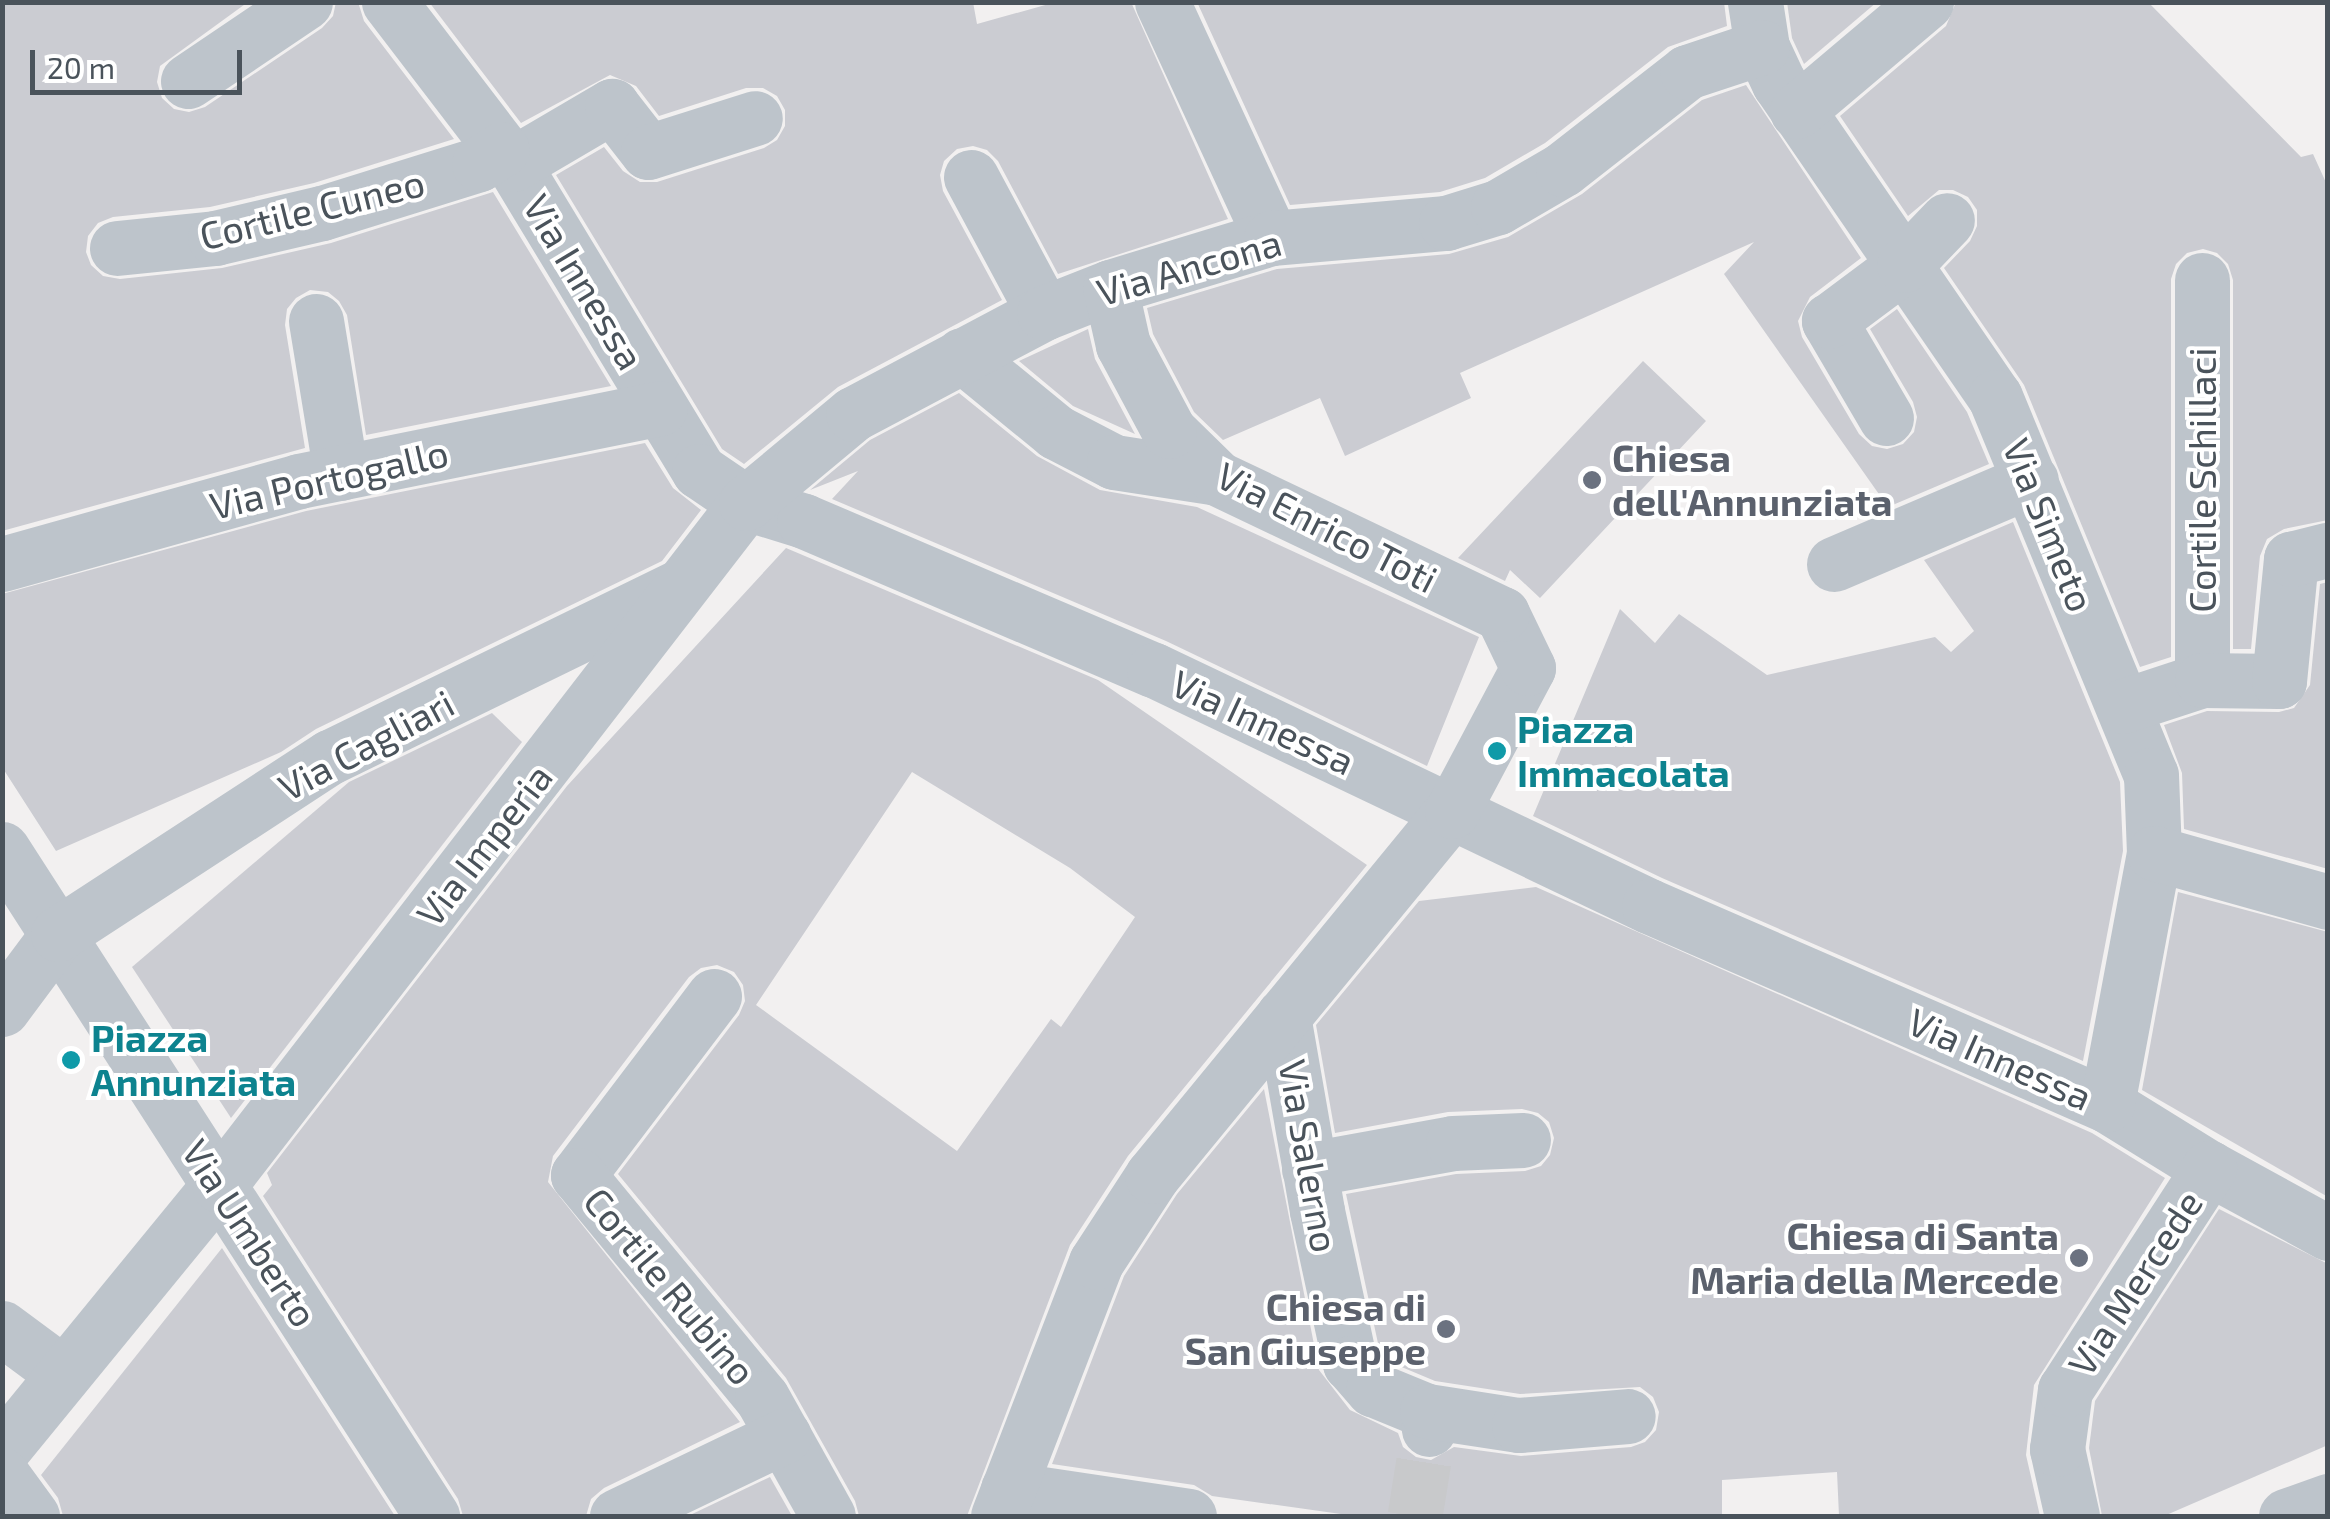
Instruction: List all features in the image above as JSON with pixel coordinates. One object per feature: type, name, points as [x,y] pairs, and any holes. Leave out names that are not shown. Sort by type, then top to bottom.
[{"type":"street","points":[[188,81],[305,2]]},
{"type":"street","name":"Via Innessa","points":[[389,2],[507,156],[699,472],[746,502],[804,521],[1154,670],[1650,906],[2106,1105],[2209,1168],[2328,1233]]},
{"type":"street","points":[[1162,2],[1270,238]]},
{"type":"street","points":[[1798,111],[1926,2]]},
{"type":"street","name":"Via Ancona","points":[[746,502],[853,414],[1044,313],[1110,287],[1270,238],[1446,223],[1498,207],[1563,168],[1687,72],[1758,25]]},
{"type":"street","name":"Via Simeto","points":[[1758,25],[1798,111],[1995,397],[2151,774],[2154,853],[2106,1105]]},
{"type":"street","name":"Cortile Cuneo","points":[[117,248],[215,238],[322,212],[507,156],[612,106],[648,152],[755,118]]},
{"type":"street","points":[[970,177],[1044,313]]},
{"type":"street","points":[[1886,418],[1829,320],[1904,265],[1947,220]]},
{"type":"street","name":"Cortile Schillaci","points":[[2202,280],[2202,680]]},
{"type":"street","name":"Via Enrico Toti","points":[[1110,287],[1122,345],[1169,431],[1217,478],[1502,614],[1528,668],[1452,811]]},
{"type":"street","points":[[316,321],[341,473]]},
{"type":"street","points":[[962,355],[1056,432],[1114,462],[1217,478]]},
{"type":"street","name":"Via Portogallo","points":[[2,564],[341,473],[660,408]]},
{"type":"street","points":[[1834,564],[2031,480]]},
{"type":"street","name":"Via Imperia","points":[[2,1450],[219,1185],[746,502]]},
{"type":"street","points":[[2123,706],[2202,680],[2279,680],[2290,559],[2328,550]]},
{"type":"street","name":"Via Cagliari","points":[[58,934],[330,758],[688,582]]},
{"type":"street","points":[[1189,1516],[1003,1503],[1096,1262],[1152,1176],[1452,811]]},
{"type":"street","name":"Via Umberto","points":[[2,849],[432,1516]]},
{"type":"street","points":[[2154,853],[2328,902]]},
{"type":"street","points":[[2,1009],[58,934]]},
{"type":"street","name":"Cortile Rubino","points":[[714,996],[578,1175],[762,1398],[784,1436]]},
{"type":"street","name":"Via Salerno","points":[[1283,1016],[1309,1169],[1350,1362],[1373,1390],[1428,1420],[1520,1426],[1628,1416]]},
{"type":"street","points":[[1309,1169],[1452,1143],[1523,1140]]},
{"type":"street","name":"Via Mercede","points":[[2072,1516],[2057,1450],[2065,1390],[2209,1168]]},
{"type":"street","points":[[2,1328],[64,1374]]},
{"type":"street","points":[[617,1516],[784,1436],[828,1516]]},
{"type":"street","points":[[2,1475],[32,1516]]},
{"type":"street","points":[[2286,1516],[2328,1501]]},
{"type":"building","points":[[2,2],[248,2],[160,66],[157,82],[162,98],[174,109],[189,112],[205,107],[322,28],[333,16],[336,2],[358,2],[364,21],[454,139],[314,183],[210,207],[113,217],[98,223],[88,236],[86,252],[91,265],[103,276],[120,279],[222,268],[331,243],[493,192],[611,386],[366,435],[347,315],[328,292],[310,290],[287,309],[285,325],[305,448],[2,531]]},
{"type":"building","points":[[429,2],[973,2],[977,24],[1056,2],[1131,2],[1228,219],[1058,274],[998,161],[987,150],[973,146],[957,149],[944,161],[940,175],[943,191],[1002,300],[838,387],[744,464],[722,449],[556,175],[604,147],[623,171],[640,182],[657,182],[764,148],[777,140],[785,126],[785,110],[777,96],[763,88],[746,88],[659,116],[636,86],[610,75],[521,123]]},
{"type":"building","points":[[1197,2],[1724,2],[1727,26],[1668,47],[1545,143],[1485,178],[1440,192],[1290,205]]},
{"type":"building","points":[[1787,2],[1877,2],[1804,64],[1792,38]]},
{"type":"building","points":[[1956,2],[2148,2],[2301,157],[2313,154],[2328,187],[2328,520],[2284,529],[2267,539],[2260,556],[2251,649],[2233,649],[2233,280],[2228,264],[2217,253],[2203,249],[2187,253],[2176,264],[2171,279],[2171,657],[2140,667],[2024,385],[1944,268],[1970,241],[1977,226],[1977,210],[1968,197],[1953,190],[1939,190],[1908,216],[1840,116],[1946,26]]},
{"type":"building","points":[[1746,85],[1861,258],[1810,297],[1798,321],[1802,337],[1859,434],[1872,446],[1887,449],[1903,444],[1914,432],[1917,417],[1913,402],[1870,329],[1897,309],[1967,412],[1989,464],[1888,507],[1724,274],[1754,242],[1460,373],[1471,398],[1345,456],[1320,398],[1223,440],[1194,412],[1153,334],[1147,308],[1277,269],[1449,254],[1508,237],[1582,194],[1702,100]]},
{"type":"building","points":[[1088,329],[1095,359],[1135,434],[1073,406],[1019,361]]},
{"type":"building","name":"Chiesa dell'Annunziata","points":[[1643,361],[1706,421],[1540,598],[1510,570],[1505,581],[1458,558]]},
{"type":"building","points":[[959,393],[1037,456],[1100,490],[1197,507],[1479,637],[1427,766],[1166,641],[832,499],[858,471],[810,490],[870,440]]},
{"type":"building","points":[[645,443],[673,488],[701,510],[662,561],[316,729],[281,752],[56,851],[2,767],[2,594],[306,511]]},
{"type":"building","points":[[2013,522],[2120,782],[2123,851],[2083,1061],[1662,878],[1533,816],[1620,609],[1655,643],[1679,614],[1767,675],[1935,637],[1951,652],[1974,631],[1924,560]]},
{"type":"building","points":[[786,548],[1098,680],[1367,865],[1128,1156],[1070,1245],[967,1516],[859,1516],[855,1501],[786,1378],[618,1174],[739,1015],[745,1001],[743,985],[734,972],[717,965],[701,968],[689,977],[553,1156],[548,1182],[740,1422],[604,1488],[591,1499],[586,1516],[463,1516],[458,1499],[263,1196],[272,1185],[267,1173],[567,786]],"holes":[[[912,772],[1070,868],[1135,917],[1061,1027],[1051,1019],[957,1151],[756,1005]]]},
{"type":"building","points":[[2328,582],[2328,869],[2184,829],[2182,773],[2164,725],[2207,711],[2279,712],[2294,708],[2310,685],[2320,584]]},
{"type":"building","points":[[492,713],[522,742],[231,1118],[132,967],[349,782]]},
{"type":"building","points":[[1536,887],[2092,1133],[2165,1178],[2034,1385],[2026,1455],[2040,1516],[1839,1516],[1837,1472],[1722,1480],[1722,1516],[1355,1516],[1212,1496],[1194,1485],[1052,1464],[1124,1276],[1177,1194],[1264,1089],[1319,1370],[1350,1410],[1398,1433],[1403,1447],[1416,1457],[1431,1460],[1454,1447],[1521,1456],[1631,1447],[1645,1442],[1656,1430],[1659,1412],[1653,1397],[1640,1387],[1520,1394],[1435,1381],[1392,1363],[1379,1348],[1346,1194],[1456,1174],[1525,1171],[1541,1166],[1550,1155],[1554,1138],[1549,1122],[1538,1113],[1522,1109],[1448,1112],[1335,1133],[1316,1025],[1419,901]]},
{"type":"building","points":[[2178,892],[2328,932],[2328,1197],[2142,1090]]},
{"type":"building","points":[[2219,1209],[2328,1264],[2328,1445],[2164,1516],[2102,1516],[2089,1448],[2095,1401]]},
{"type":"building","points":[[222,1248],[395,1516],[63,1516],[58,1498],[41,1475]]},
{"type":"building","points":[[770,1477],[792,1516],[688,1516]]},
{"type":"tunnel","points":[[1415,1516],[1429,1429]]},
{"type":"place","name":"Chiesa dell'Annunziata","points":[[1592,480]]},
{"type":"place","name":"Piazza Immacolata","points":[[1497,751]]},
{"type":"place","name":"Piazza Annunziata","points":[[71,1060]]},
{"type":"place","name":"Chiesa di Santa Maria della Mercede","points":[[2079,1258]]},
{"type":"place","name":"Chiesa di San Giuseppe","points":[[1446,1329]]}]
